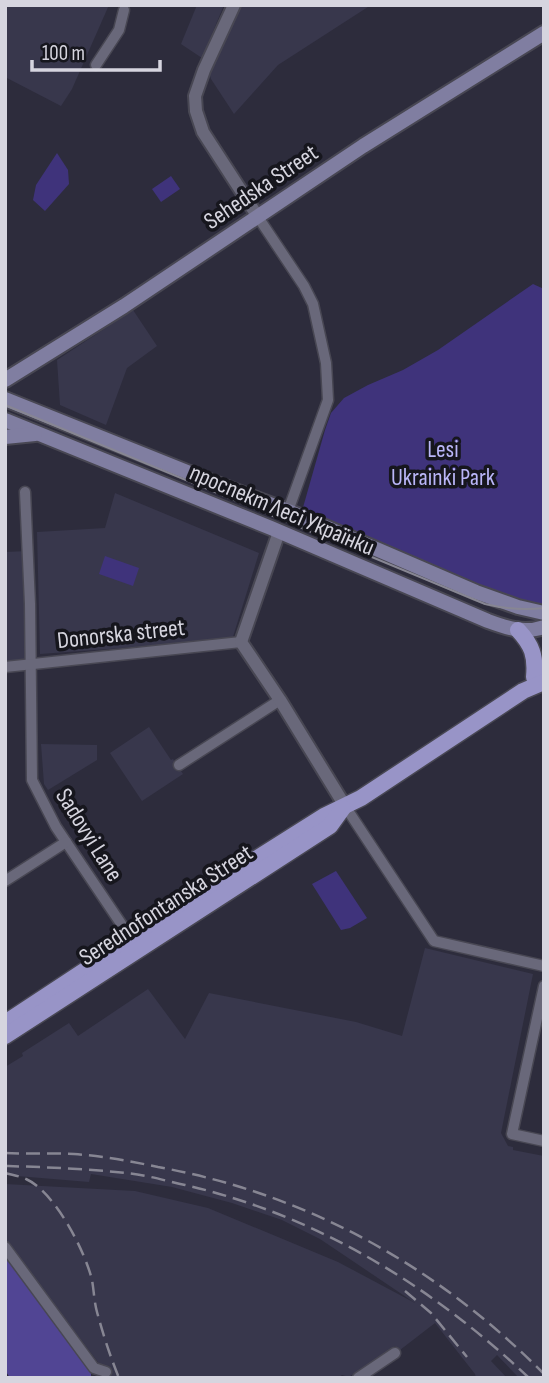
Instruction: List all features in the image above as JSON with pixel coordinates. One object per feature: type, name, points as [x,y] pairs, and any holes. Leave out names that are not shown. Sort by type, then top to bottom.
[{"type":"main road","name":"Sehedska Street","points":[[5,380],[124,306],[363,146],[544,33]]},
{"type":"main road","name":"проспект Лесі Українки","points":[[5,399],[288,511],[476,592],[544,613]]},
{"type":"main road","name":"проспект Лесі Українки","points":[[5,420],[488,621],[518,630],[544,627]]},
{"type":"main road","points":[[5,438],[39,434]]},
{"type":"main road","points":[[518,607],[524,622],[518,630],[529,643],[535,668],[540,676]]},
{"type":"main road","name":"Serednofontanska Street","points":[[5,1023],[324,816],[361,798],[523,691],[540,676]]},
{"type":"main road","name":"Serednofontanska Street","points":[[5,1036],[319,833],[330,825],[345,806]]},
{"type":"street","points":[[234,5],[204,70],[195,96],[196,111],[202,132],[304,286],[313,304],[326,363],[328,400],[288,511]]},
{"type":"street","points":[[96,65],[120,30],[124,10]]},
{"type":"street","name":"Sadovyi Lane","points":[[25,492],[32,780],[65,842],[132,940]]},
{"type":"street","points":[[279,532],[241,642],[434,941],[544,966]]},
{"type":"street","name":"Donorska street","points":[[5,667],[241,642]]},
{"type":"street","points":[[179,765],[280,700]]},
{"type":"street","points":[[5,881],[65,842]]},
{"type":"street","points":[[544,986],[512,1135],[544,1141]]},
{"type":"street","points":[[5,1247],[94,1368],[106,1372]]},
{"type":"street","points":[[358,1378],[395,1353]]},
{"type":"shaded area","points":[[5,5],[109,5],[72,89],[61,106],[5,77]]},
{"type":"shaded area","points":[[197,5],[224,5],[202,58],[181,44]]},
{"type":"shaded area","points":[[235,5],[371,5],[278,65],[234,114],[211,79],[208,69]]},
{"type":"shaded area","points":[[133,310],[157,346],[127,368],[106,425],[60,405],[57,360]]},
{"type":"shaded area","points":[[115,493],[259,553],[232,640],[40,654],[37,532],[105,528]]},
{"type":"shaded area","points":[[28,551],[32,659],[5,661],[5,552]]},
{"type":"shaded area","points":[[149,727],[183,774],[142,801],[110,753]]},
{"type":"shaded area","points":[[41,744],[97,745],[97,760],[48,790],[44,784]]},
{"type":"shaded area","points":[[425,948],[533,974],[501,1133],[513,1150],[544,1156],[544,1378],[519,1378],[497,1355],[491,1361],[507,1378],[476,1378],[435,1323],[400,1350],[395,1346],[349,1377],[110,1378],[5,1240],[5,1184],[135,1191],[208,1208],[338,1262],[415,1303],[320,1239],[282,1220],[232,1203],[172,1187],[91,1174],[89,1182],[5,1175],[5,1067],[69,1023],[78,1036],[148,989],[185,1039],[209,993],[356,1022],[402,1036]]},
{"type":"shaded area","points":[[5,1253],[91,1373],[91,1378],[10,1378],[5,1370]]},
{"type":"green space","points":[[57,153],[68,170],[69,184],[45,211],[33,200],[36,185]]},
{"type":"green space","points":[[171,176],[180,189],[161,202],[152,189]]},
{"type":"green space","name":"Lesi Ukrainki Park","points":[[533,284],[544,289],[544,604],[537,605],[501,596],[302,511],[331,413],[344,398],[438,350]]},
{"type":"green space","points":[[105,556],[139,568],[133,586],[99,574]]},
{"type":"green space","points":[[336,871],[367,918],[341,930],[312,884]]},
{"type":"tram line","points":[[5,405],[485,604],[514,609],[544,608]]},
{"type":"railway","points":[[5,1153],[74,1154],[148,1165],[213,1179],[317,1216],[367,1240],[460,1300],[503,1335],[544,1374]]},
{"type":"railway","points":[[5,1166],[142,1175],[233,1198],[280,1215],[326,1235],[412,1284],[453,1313],[529,1378]]},
{"type":"railway","points":[[5,1173],[24,1178],[48,1196],[76,1239],[92,1280],[97,1312],[119,1378]]},
{"type":"railway","points":[[405,1291],[431,1313],[467,1357]]}]
